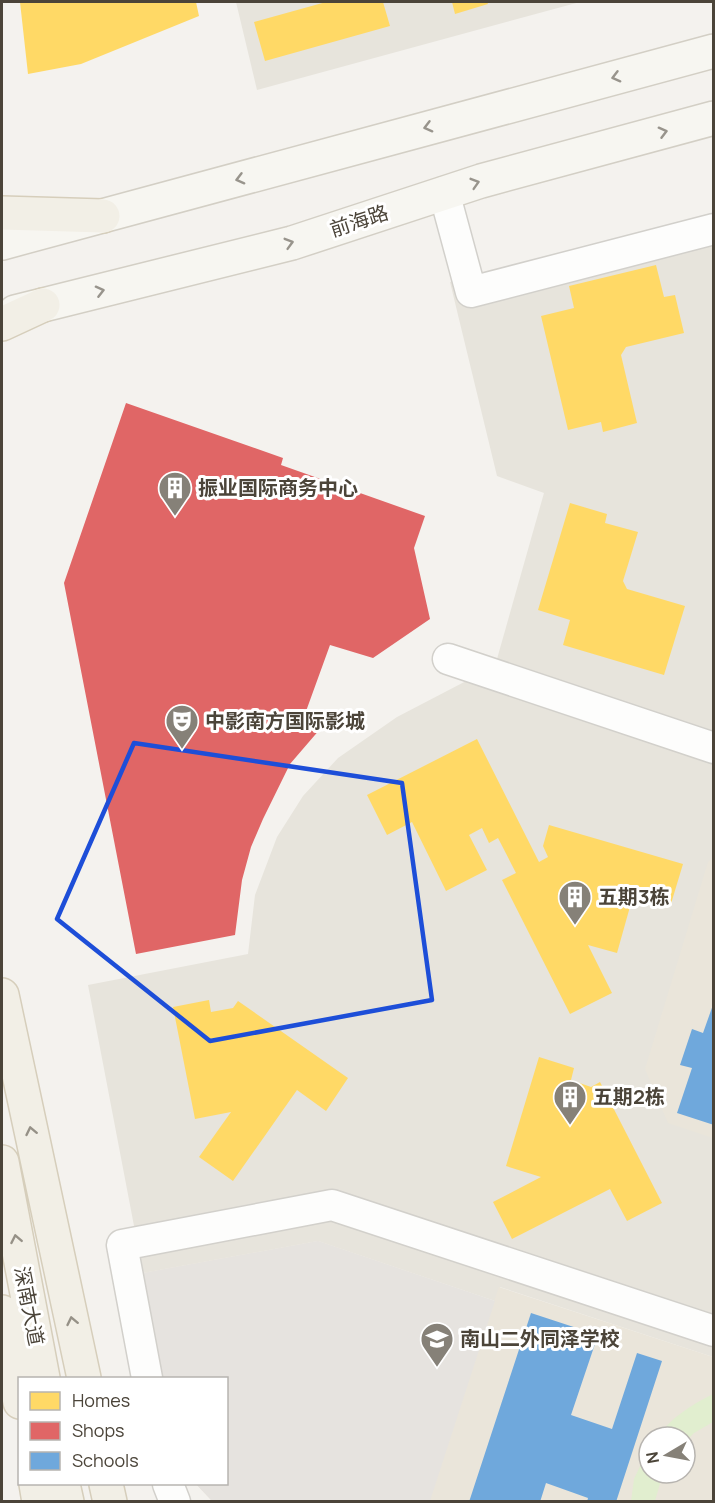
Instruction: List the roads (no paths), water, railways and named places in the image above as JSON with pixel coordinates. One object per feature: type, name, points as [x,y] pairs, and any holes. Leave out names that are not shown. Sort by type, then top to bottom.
[{"type":"main road","points":[[2,243],[714,51]]},
{"type":"main road","name":"前海路","points":[[2,315],[292,243],[444,192],[714,118]]},
{"type":"main road","points":[[2,213],[103,216]]},
{"type":"main road","points":[[2,324],[43,305]]},
{"type":"main road","points":[[2,996],[84,1377]]},
{"type":"main road","name":"深南大道","points":[[2,1162],[43,1377]]},
{"type":"main road","name":"深南大道","points":[[2,1312],[18,1392]]},
{"type":"main road","points":[[36,1485],[39,1502]]},
{"type":"main road","points":[[63,1485],[67,1502]]},
{"type":"main road","points":[[106,1485],[110,1502]]},
{"type":"street","points":[[444,192],[471,292],[714,229]]},
{"type":"street","points":[[448,659],[714,748]]},
{"type":"street","points":[[147,1377],[122,1245],[332,1205],[714,1331]]},
{"type":"street","points":[[168,1485],[175,1502]]},
{"type":"place","name":"振业国际商务中心","points":[[175,517]]},
{"type":"place","name":"中影南方国际影城","points":[[182,750]]},
{"type":"place","name":"五期3栋","points":[[575,926]]},
{"type":"place","name":"五期2栋","points":[[570,1126]]},
{"type":"place","name":"南山二外同泽学校","points":[[437,1368]]}]
